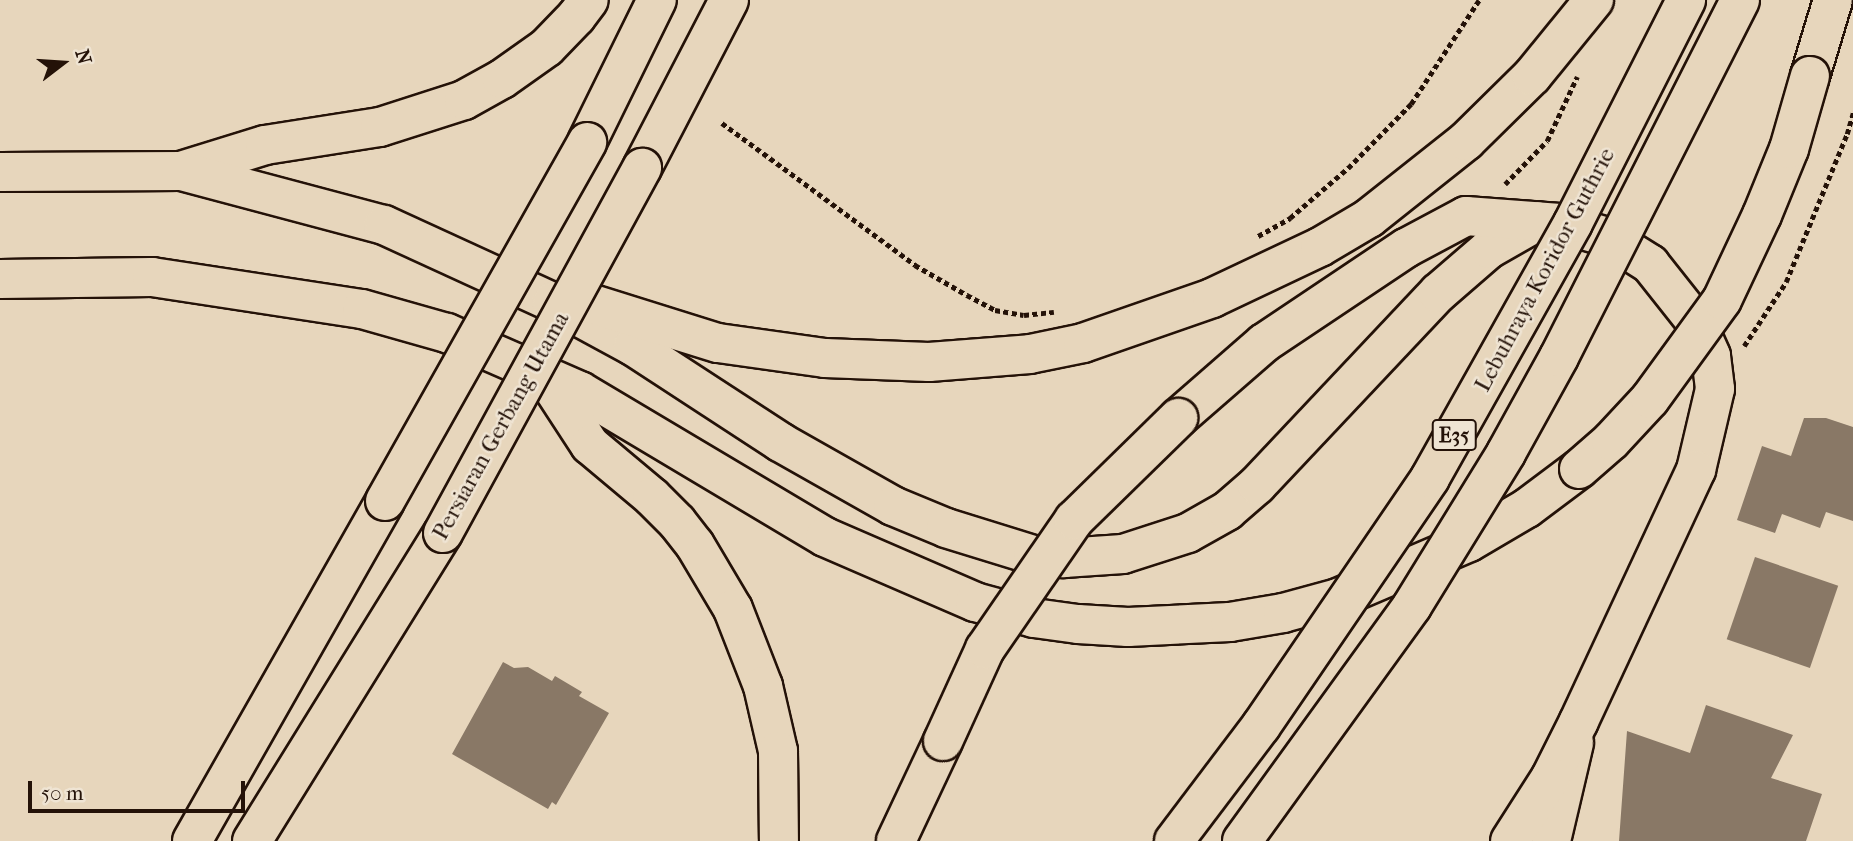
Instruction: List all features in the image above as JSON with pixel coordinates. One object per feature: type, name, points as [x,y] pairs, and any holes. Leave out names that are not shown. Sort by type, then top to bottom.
[{"type":"main road","points":[[181,171],[265,145],[380,127],[464,100],[502,79],[547,47],[576,18],[589,0]]},
{"type":"main road","points":[[192,841],[587,142],[657,0]]},
{"type":"main road","name":"Persiaran Gerbang Utama","points":[[252,841],[443,533],[642,168],[729,0]]},
{"type":"main road","points":[[552,302],[587,302],[718,343],[825,358],[929,362],[1030,354],[1083,343],[1212,298],[1320,247],[1369,218],[1426,176],[1475,132],[1532,76],[1594,0]]},
{"type":"main road","name":"Lebuhraya Koridor Guthrie","points":[[1174,841],[1261,726],[1430,478],[1566,234],[1686,0]]},
{"type":"main road","name":"E35","points":[[1242,841],[1412,606],[1506,453],[1559,357],[1740,0]]},
{"type":"main road","points":[[0,279],[152,277],[352,307],[447,333],[580,391],[825,537],[975,601],[1034,618],[1078,624],[1128,627],[1230,622],[1283,613],[1338,598],[1469,542],[1527,508],[1611,441],[1650,399],[1722,300],[1789,149],[1833,0]]},
{"type":"main road","points":[[0,172],[181,171],[384,225],[552,302],[633,346],[780,442],[892,506],[946,528],[1033,555],[1064,558],[1123,554],[1188,533],[1227,511],[1257,485],[1446,286],[1489,248],[1538,221]]},
{"type":"main road","points":[[896,841],[985,649],[1074,520],[1178,418],[1264,343],[1406,248],[1466,216],[1560,223],[1608,237],[1650,264],[1696,321],[1712,356],[1715,389],[1696,470],[1551,777],[1510,841]]},
{"type":"main road","points":[[543,373],[575,426],[590,445],[653,497],[677,522],[695,545],[733,609],[763,686],[778,751],[779,841]]},
{"type":"main road","points":[[1551,841],[1579,721]]},
{"type":"path","points":[[1255,238],[1300,210],[1348,168],[1411,104],[1479,0]]},
{"type":"path","points":[[1466,216],[1512,178],[1547,141],[1581,65]]},
{"type":"path","points":[[1715,389],[1786,282],[1847,134],[1853,113]]},
{"type":"path","points":[[722,123],[915,265],[967,295],[995,310],[1024,315],[1067,310]]},
{"type":"building","points":[[1804,418],[1826,418],[1853,427],[1853,521],[1826,512],[1820,528],[1782,514],[1775,533],[1737,520],[1762,446],[1791,456]]},
{"type":"building","points":[[1755,557],[1838,586],[1810,668],[1727,639]]},
{"type":"building","points":[[503,662],[514,668],[528,667],[552,681],[555,676],[582,692],[579,696],[609,713],[556,805],[552,802],[548,809],[452,754]]},
{"type":"building","points":[[1706,705],[1793,735],[1771,778],[1822,794],[1806,841],[1619,841],[1627,731],[1690,753]]}]
